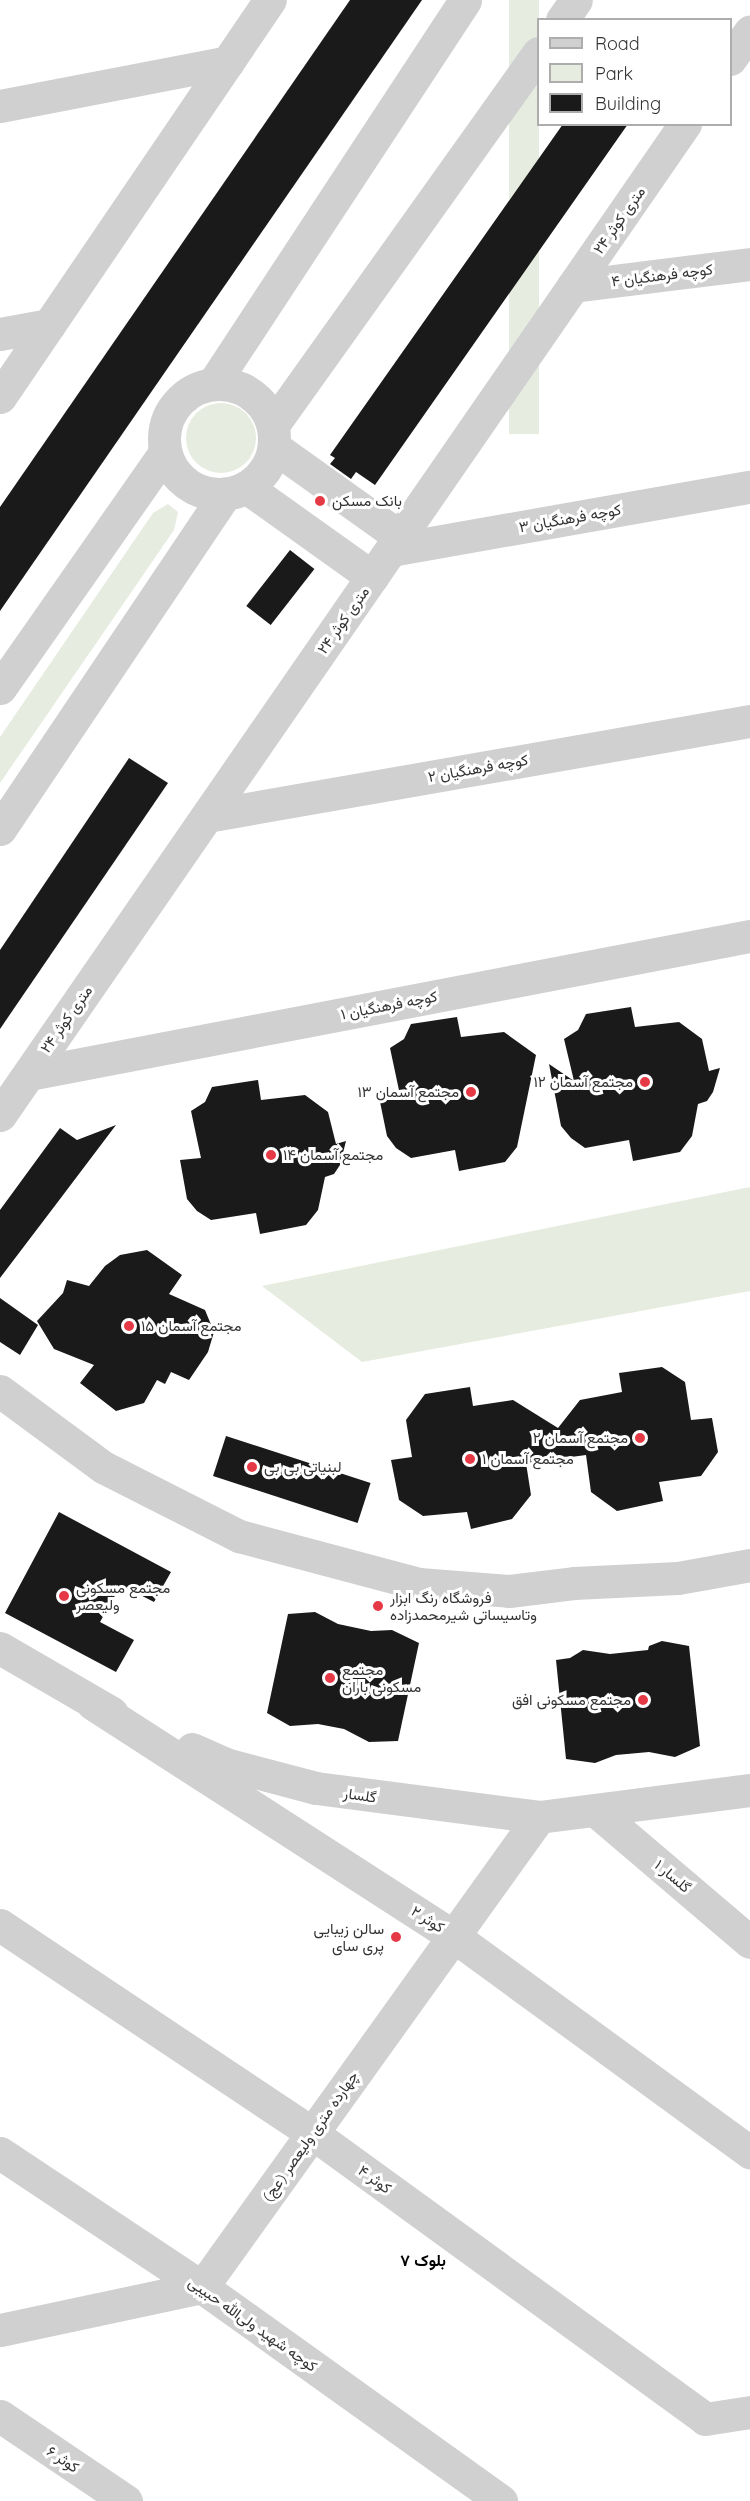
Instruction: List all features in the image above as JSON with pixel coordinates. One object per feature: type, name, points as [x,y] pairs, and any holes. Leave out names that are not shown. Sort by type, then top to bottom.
[{"type":"street","points":[[0,397],[270,0]]},
{"type":"street","points":[[213,384],[465,0]]},
{"type":"street","points":[[563,18],[576,0]]},
{"type":"street","points":[[0,829],[236,491],[264,471],[273,436],[537,54]]},
{"type":"street","points":[[0,106],[228,63]]},
{"type":"street","name":"۲۴ متری کوثر","points":[[0,1115],[684,126]]},
{"type":"street","name":"کوچه فرهنگیان ۴","points":[[573,286],[750,264]]},
{"type":"street","points":[[0,334],[49,326]]},
{"type":"street","points":[[372,577],[236,491],[209,494],[181,480],[165,453],[166,421],[173,408],[184,396],[213,384],[229,385],[250,394],[266,411],[273,436],[395,543]]},
{"type":"street","points":[[0,688],[165,453]]},
{"type":"street","name":"کوچه فرهنگیان ۳","points":[[395,543],[750,487]]},
{"type":"street","name":"کوچه فرهنگیان ۲","points":[[207,816],[750,721]]},
{"type":"street","name":"کوچه فرهنگیان ۱","points":[[28,1074],[750,936]]},
{"type":"street","points":[[0,1391],[103,1467],[239,1536],[419,1584],[510,1592],[574,1583],[678,1578],[750,1565]]},
{"type":"street","name":"گلسار","points":[[0,1648],[93,1704],[225,1764],[316,1788],[539,1817],[750,1790]]},
{"type":"street","name":"کوثر ۲","points":[[93,1704],[452,1935],[750,2152]]},
{"type":"street","name":"گلسار ۱","points":[[596,1811],[750,1942]]},
{"type":"street","name":"چهارده متری ولیعصر (عج)","points":[[202,2287],[452,1935],[539,1817]]},
{"type":"street","name":"کوثر ۴","points":[[0,1925],[312,2133],[705,2419],[750,2412]]},
{"type":"street","name":"کوچه شهید ولی‌الله حبیبی","points":[[0,2153],[202,2287],[501,2501]]},
{"type":"street","points":[[0,2330],[202,2287]]},
{"type":"street","name":"کوثر ۶","points":[[0,2416],[126,2501]]},
{"type":"green space","points":[[509,0],[539,0],[537,126],[539,126],[539,434],[509,434]]},
{"type":"green space","points":[[214,403],[228,403],[241,409],[250,418],[256,431],[254,451],[246,463],[228,473],[214,473],[201,467],[192,458],[186,445],[186,431],[192,418],[201,409]]},
{"type":"green space","points":[[168,504],[178,512],[174,530],[0,783],[0,737],[153,513]]},
{"type":"green space","points":[[750,1187],[750,1291],[362,1362],[262,1286]]},
{"type":"building","points":[[350,0],[422,0],[0,611],[0,507]]},
{"type":"building","points":[[562,126],[627,126],[375,485],[356,472],[351,479],[330,464],[335,458],[330,455]]},
{"type":"building","points":[[290,550],[314,569],[271,625],[246,606]]},
{"type":"building","points":[[129,758],[168,783],[0,1029],[0,950]]},
{"type":"building","name":"مجتمع آسمان ۱۲","points":[[631,1007],[635,1027],[679,1022],[702,1039],[709,1071],[720,1068],[713,1092],[707,1101],[698,1104],[692,1136],[680,1152],[633,1161],[629,1140],[585,1148],[571,1138],[561,1126],[549,1064],[574,1081],[564,1039],[578,1030],[586,1014]]},
{"type":"building","name":"مجتمع آسمان ۱۳","points":[[457,1017],[461,1037],[504,1032],[536,1055],[517,1147],[505,1162],[459,1171],[455,1150],[411,1158],[396,1148],[387,1136],[379,1097],[400,1095],[390,1048],[404,1039],[411,1024]]},
{"type":"building","name":"مجتمع آسمان ۱۴","points":[[258,1080],[261,1100],[305,1095],[328,1112],[336,1144],[346,1141],[340,1165],[334,1174],[325,1177],[318,1210],[306,1225],[260,1234],[256,1213],[211,1220],[197,1211],[187,1199],[180,1160],[201,1158],[191,1111],[205,1102],[212,1087]]},
{"type":"building","points":[[116,1125],[0,1278],[0,1210],[60,1128],[77,1140]]},
{"type":"building","name":"مجتمع آسمان ۱۵","points":[[147,1250],[182,1275],[169,1294],[205,1310],[214,1332],[208,1352],[189,1380],[171,1372],[165,1384],[157,1380],[144,1403],[116,1411],[80,1383],[94,1365],[54,1349],[37,1321],[63,1293],[67,1280],[89,1286],[105,1266],[120,1255]]},
{"type":"building","points":[[0,1298],[38,1325],[20,1355],[0,1342]]},
{"type":"building","points":[[662,1367],[685,1382],[691,1420],[712,1418],[718,1452],[701,1476],[659,1482],[663,1501],[617,1511],[591,1492],[586,1455],[526,1463],[531,1495],[512,1519],[471,1529],[467,1512],[423,1516],[399,1500],[391,1460],[412,1457],[406,1420],[425,1394],[470,1387],[473,1406],[513,1400],[558,1428],[580,1400],[622,1392],[619,1373]]},
{"type":"building","points":[[226,1436],[371,1483],[358,1523],[213,1476]]},
{"type":"building","name":"مجتمع مسکونی ولیعصر","points":[[59,1512],[171,1572],[154,1602],[121,1585],[100,1622],[134,1640],[116,1672],[5,1613]]},
{"type":"building","name":"مجتمع مسکونی باران","points":[[315,1612],[338,1624],[371,1631],[392,1630],[419,1643],[398,1741],[369,1742],[344,1729],[318,1724],[290,1726],[267,1713],[288,1614]]},
{"type":"building","name":"مجتمع مسکونی افق","points":[[662,1641],[689,1646],[700,1746],[675,1757],[649,1752],[616,1755],[595,1763],[566,1759],[556,1660],[570,1658],[583,1650],[610,1654],[648,1650],[649,1646]]},
{"type":"place","name":"بانک مسکن","points":[[320,501]]},
{"type":"place","name":"مجتمع آسمان ۱۲","points":[[645,1082]]},
{"type":"place","name":"مجتمع آسمان ۱۳","points":[[471,1092]]},
{"type":"place","name":"مجتمع آسمان ۱۴","points":[[271,1155]]},
{"type":"place","name":"مجتمع آسمان ۱۵","points":[[129,1326]]},
{"type":"place","name":"مجتمع آسمان ۲","points":[[640,1438]]},
{"type":"place","name":"مجتمع آسمان ۱","points":[[470,1459]]},
{"type":"place","name":"لبنیاتی بی بی","points":[[252,1467]]},
{"type":"place","name":"مجتمع مسکونی ولیعصر","points":[[64,1596]]},
{"type":"place","name":"فروشگاه رنگ ابزار وتاسیساتی شیرمحمدزاده","points":[[378,1606]]},
{"type":"place","name":"مجتمع مسکونی باران","points":[[330,1678]]},
{"type":"place","name":"مجتمع مسکونی افق","points":[[643,1700]]},
{"type":"place","name":"سالن زیبایی پری سای","points":[[396,1937]]},
{"type":"district","name":"بلوک ۷","points":[[423,2260]]}]
